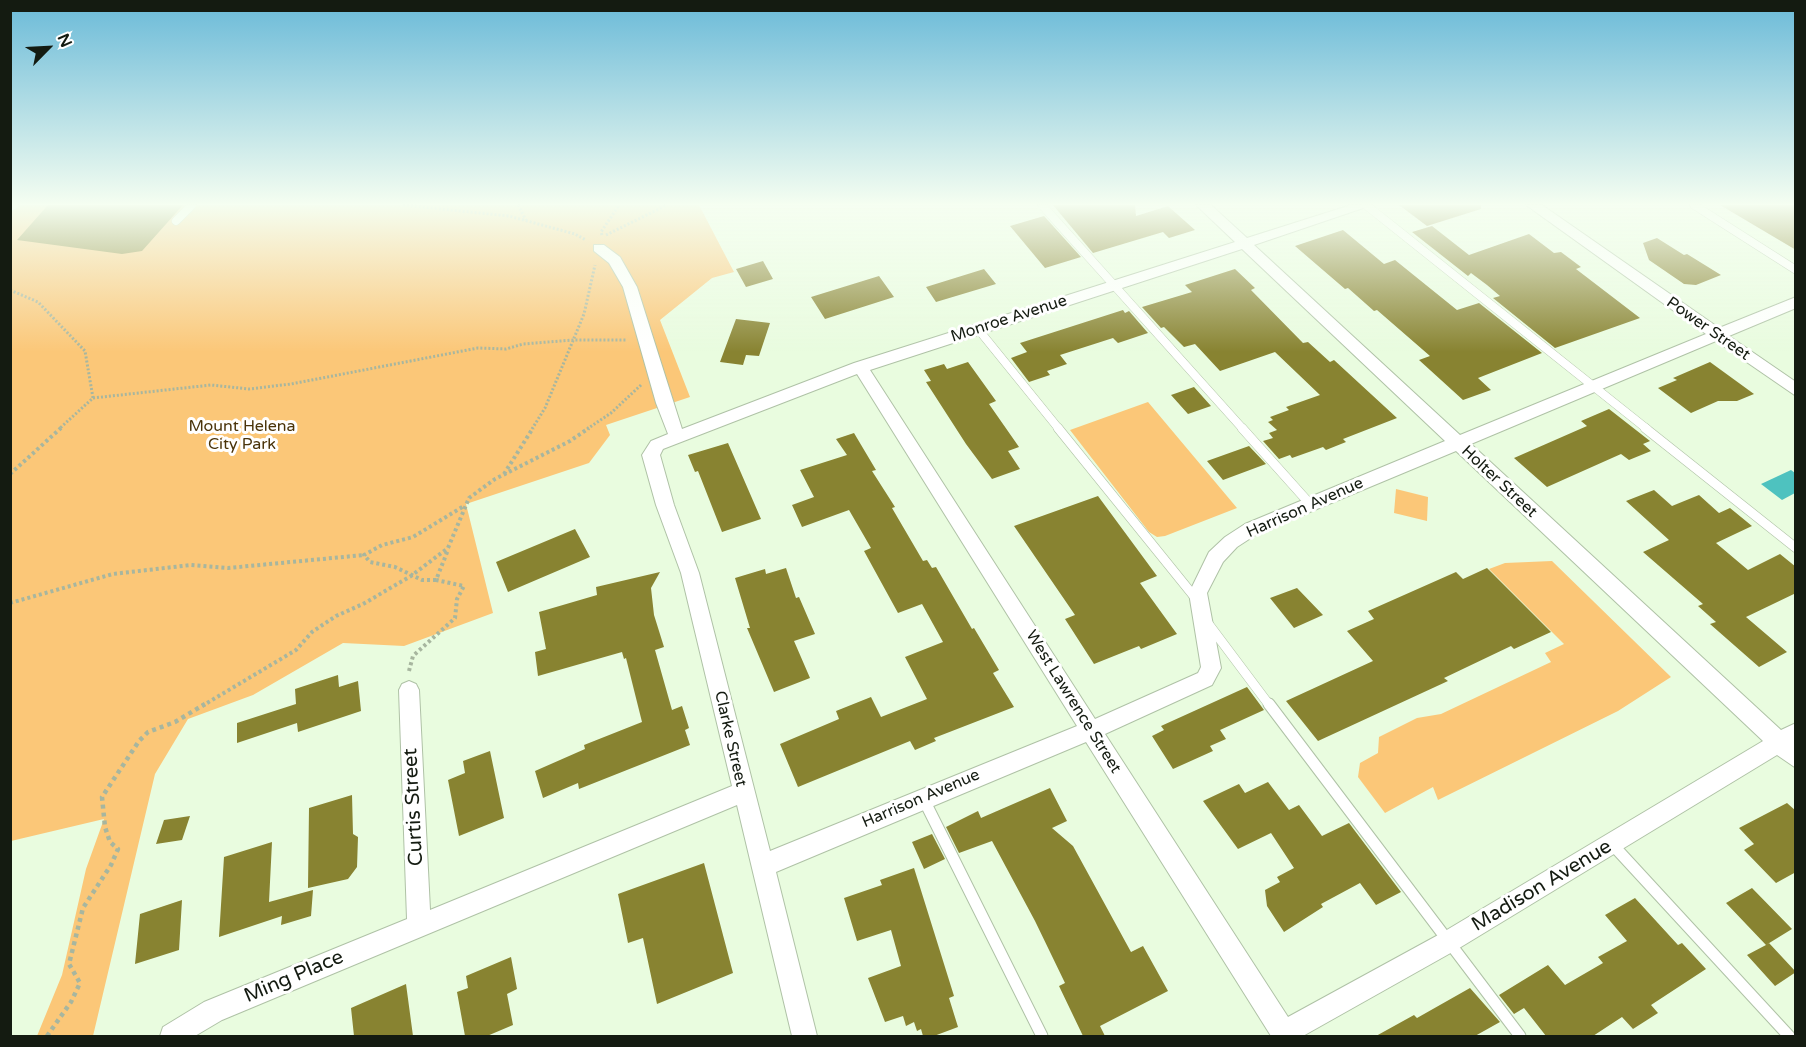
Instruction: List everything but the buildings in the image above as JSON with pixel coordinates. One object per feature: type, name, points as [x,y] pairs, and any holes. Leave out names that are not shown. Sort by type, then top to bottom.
[{"type":"street","points":[[610,254],[630,287],[677,437]]},
{"type":"street","name":"Monroe Avenue","points":[[657,445],[860,367],[1211,254]]},
{"type":"street","name":"Holter Street","points":[[1257,254],[1457,442],[1787,737],[1796,758]]},
{"type":"street","name":"Power Street","points":[[1602,254],[1796,390]]},
{"type":"street","name":"Harrison Avenue","points":[[762,866],[1205,679],[1211,668],[1198,593],[1216,557],[1231,542],[1251,529],[1714,334],[1796,302]]},
{"type":"street","name":"West Lawrence Street","points":[[860,367],[1284,1035]]},
{"type":"street","name":"Clarke Street","points":[[657,445],[651,455],[665,505],[690,573],[742,792],[805,1036]]},
{"type":"street","name":"Curtis Street","points":[[409,690],[419,924]]},
{"type":"street","name":"Madison Avenue","points":[[1284,1035],[1448,942],[1787,737]]},
{"type":"street","points":[[419,924],[742,792]]},
{"type":"street","name":"Ming Place","points":[[172,1036],[213,1011],[419,924]]},
{"type":"lane","points":[[1087,254],[1310,504]]},
{"type":"lane","points":[[1428,254],[1796,548]]},
{"type":"lane","points":[[1771,254],[1796,270]]},
{"type":"lane","points":[[978,329],[1201,609],[1520,1036]]},
{"type":"lane","points":[[923,798],[1042,1036]]},
{"type":"lane","points":[[1612,844],[1789,1036]]},
{"type":"path","points":[[503,475],[545,408],[584,314],[598,254]]},
{"type":"path","points":[[10,290],[38,302],[85,351],[93,399]]},
{"type":"path","points":[[10,474],[93,399],[211,385],[249,389],[291,384],[478,348],[506,349],[523,344],[573,340],[622,339],[647,343]]},
{"type":"path","points":[[436,580],[470,498],[503,475],[570,441],[611,413],[655,372]]},
{"type":"path","points":[[10,603],[113,574],[190,565],[228,568],[364,555],[382,545],[413,537],[466,505]]},
{"type":"path","points":[[47,1036],[71,1002],[80,983],[69,964],[83,908],[111,865],[118,849],[110,842],[105,827],[102,797],[139,741],[148,732],[175,722],[296,650],[312,632],[336,616],[363,604],[411,576],[448,548]]},
{"type":"path","points":[[364,555],[370,562],[395,567],[422,580],[436,580],[464,586],[457,599],[455,618],[413,656],[409,690]]},
{"type":"green space","name":"Mount Helena City Park","points":[[10,254],[725,254],[734,272],[712,278],[660,320],[690,397],[606,425],[610,435],[589,463],[466,504],[493,613],[404,646],[343,643],[253,695],[188,719],[155,774],[93,1036],[37,1036],[62,975],[86,869],[104,819],[11,841]]},
{"type":"green space","points":[[1148,402],[1237,508],[1157,537],[1149,532],[1070,430]]},
{"type":"green space","points":[[1396,489],[1428,497],[1427,521],[1394,513]]},
{"type":"green space","points":[[1552,561],[1671,677],[1618,711],[1438,800],[1433,787],[1385,813],[1358,777],[1360,763],[1378,753],[1379,737],[1417,718],[1441,714],[1551,662],[1545,653],[1564,644],[1489,569],[1505,563]]},
{"type":"water","points":[[1791,470],[1795,473],[1795,493],[1782,500],[1761,484]]}]
